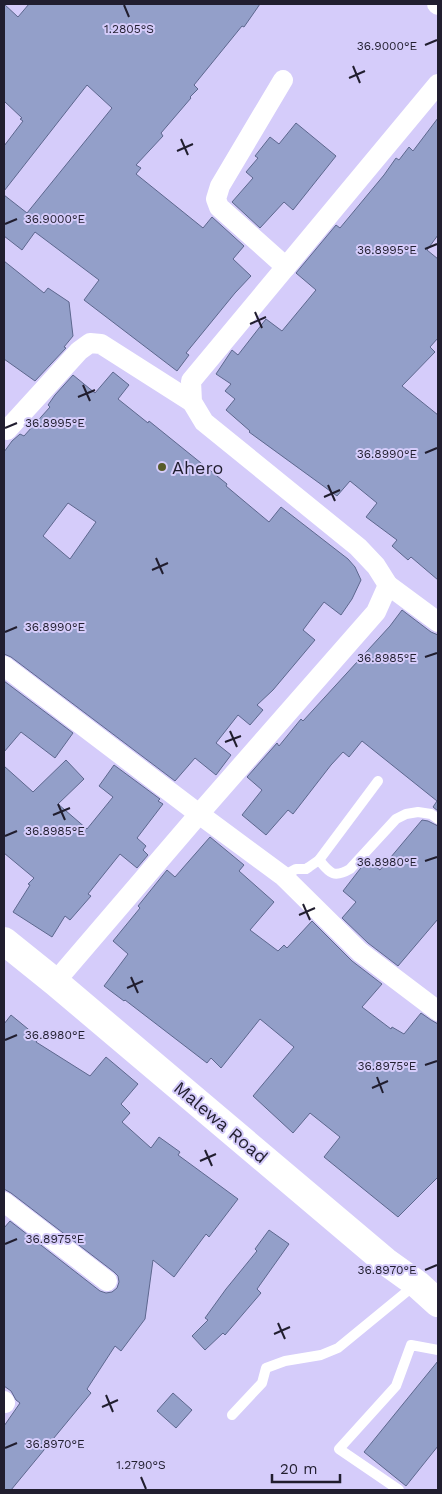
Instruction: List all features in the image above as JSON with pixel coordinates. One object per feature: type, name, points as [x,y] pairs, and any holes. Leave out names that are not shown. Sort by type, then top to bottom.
[{"type":"street","points":[[283,80],[220,186],[216,198],[219,208],[286,267]]},
{"type":"street","points":[[192,402],[191,381],[438,84]]},
{"type":"street","points":[[7,430],[79,351],[90,343],[101,344],[192,402],[204,422],[358,548],[376,566],[388,585],[438,622]]},
{"type":"street","points":[[55,982],[376,612],[388,585]]},
{"type":"street","points":[[4,666],[283,876],[360,952],[438,1011]]},
{"type":"street","name":"Malewa Road","points":[[4,940],[385,1261],[438,1303]]},
{"type":"street","points":[[4,1202],[107,1281]]},
{"type":"lane","points":[[283,876],[296,868],[306,869],[319,860],[378,781]]},
{"type":"lane","points":[[319,860],[331,873],[344,873],[350,870],[396,820],[406,814],[418,812],[431,814],[438,819]]},
{"type":"lane","points":[[232,1415],[262,1384],[266,1368],[285,1361],[321,1355],[338,1348],[416,1284]]},
{"type":"lane","points":[[399,1490],[339,1449],[396,1386],[411,1345],[438,1350]]},
{"type":"building","points":[[4,4],[18,17],[29,4],[260,4],[244,27],[242,26],[194,85],[198,89],[161,133],[163,136],[136,165],[141,168],[136,174],[203,228],[212,217],[244,246],[233,259],[251,276],[186,353],[189,355],[177,371],[84,300],[99,280],[35,232],[22,250],[4,236],[4,195],[27,213],[112,108],[87,85],[4,191],[4,146],[23,121],[4,101]]},
{"type":"building","points":[[438,118],[438,235],[427,250],[438,259],[438,338],[430,347],[435,352],[402,386],[438,415],[438,580],[411,557],[408,560],[392,546],[397,540],[366,517],[377,503],[350,481],[337,496],[249,432],[226,410],[235,399],[225,391],[231,384],[216,374],[232,350],[238,355],[266,319],[282,331],[316,290],[296,273],[336,225],[340,228],[396,158],[399,160],[409,147],[413,151]]},
{"type":"building","points":[[296,123],[336,156],[293,210],[284,202],[260,228],[232,202],[253,178],[246,172],[258,158],[255,156],[270,137],[279,144]]},
{"type":"building","points":[[4,261],[44,293],[48,288],[69,302],[73,336],[64,347],[66,348],[35,381],[4,359]]},
{"type":"building","points":[[113,372],[129,385],[118,399],[148,423],[149,421],[227,484],[226,486],[269,522],[281,507],[348,559],[355,567],[361,580],[352,599],[341,615],[324,602],[303,630],[315,640],[273,690],[257,705],[263,710],[250,725],[238,715],[216,743],[231,755],[216,775],[195,758],[175,781],[11,657],[4,654],[4,452],[20,434],[24,436],[50,407],[48,405],[55,395],[73,375],[95,393]],"holes":[[[68,503],[96,522],[70,559],[43,536]]]},
{"type":"building","points":[[402,610],[431,632],[438,635],[438,811],[433,807],[437,801],[362,741],[349,757],[343,752],[293,814],[288,810],[266,835],[242,815],[262,790],[247,777],[277,743],[279,746],[301,719],[303,721],[390,626]]},
{"type":"building","points":[[4,681],[73,733],[55,758],[21,732],[4,752]]},
{"type":"building","points":[[66,760],[84,779],[58,804],[87,829],[113,797],[99,786],[114,765],[160,799],[158,801],[163,804],[137,838],[146,846],[143,850],[148,855],[137,868],[120,854],[88,894],[91,896],[70,920],[65,916],[52,937],[13,912],[30,885],[28,884],[34,878],[4,853],[4,766],[33,792]]},
{"type":"building","points":[[422,820],[438,826],[438,919],[398,966],[368,943],[342,918],[356,902],[343,891],[367,860],[380,870]]},
{"type":"building","points":[[210,837],[244,865],[239,871],[274,902],[250,930],[278,951],[284,945],[287,948],[312,921],[352,961],[382,984],[362,1007],[391,1029],[392,1027],[404,1034],[421,1013],[438,1024],[438,1177],[398,1217],[324,1157],[340,1137],[310,1113],[293,1133],[253,1096],[294,1047],[260,1019],[221,1068],[211,1058],[207,1063],[104,986],[128,954],[113,941],[140,908],[138,906],[167,870],[175,877]]},
{"type":"building","points":[[11,1015],[39,1038],[36,1042],[90,1076],[106,1057],[138,1084],[121,1104],[130,1113],[122,1122],[151,1148],[159,1137],[180,1152],[178,1155],[238,1199],[209,1237],[206,1234],[174,1277],[153,1260],[145,1319],[121,1351],[115,1346],[87,1389],[91,1393],[11,1490],[4,1490],[4,1426],[20,1403],[11,1391],[4,1386],[4,1228],[10,1221],[100,1291],[112,1292],[117,1288],[119,1282],[118,1276],[114,1272],[4,1189],[4,1024]]},
{"type":"building","points":[[269,1230],[289,1244],[257,1289],[261,1293],[225,1335],[223,1333],[205,1350],[192,1336],[208,1320],[205,1318],[257,1251],[255,1249]]},
{"type":"building","points":[[438,1361],[438,1446],[406,1486],[364,1452]]},
{"type":"building","points":[[173,1393],[192,1410],[176,1428],[157,1411]]},
{"type":"place","name":"Ahero","points":[[162,467]]}]
